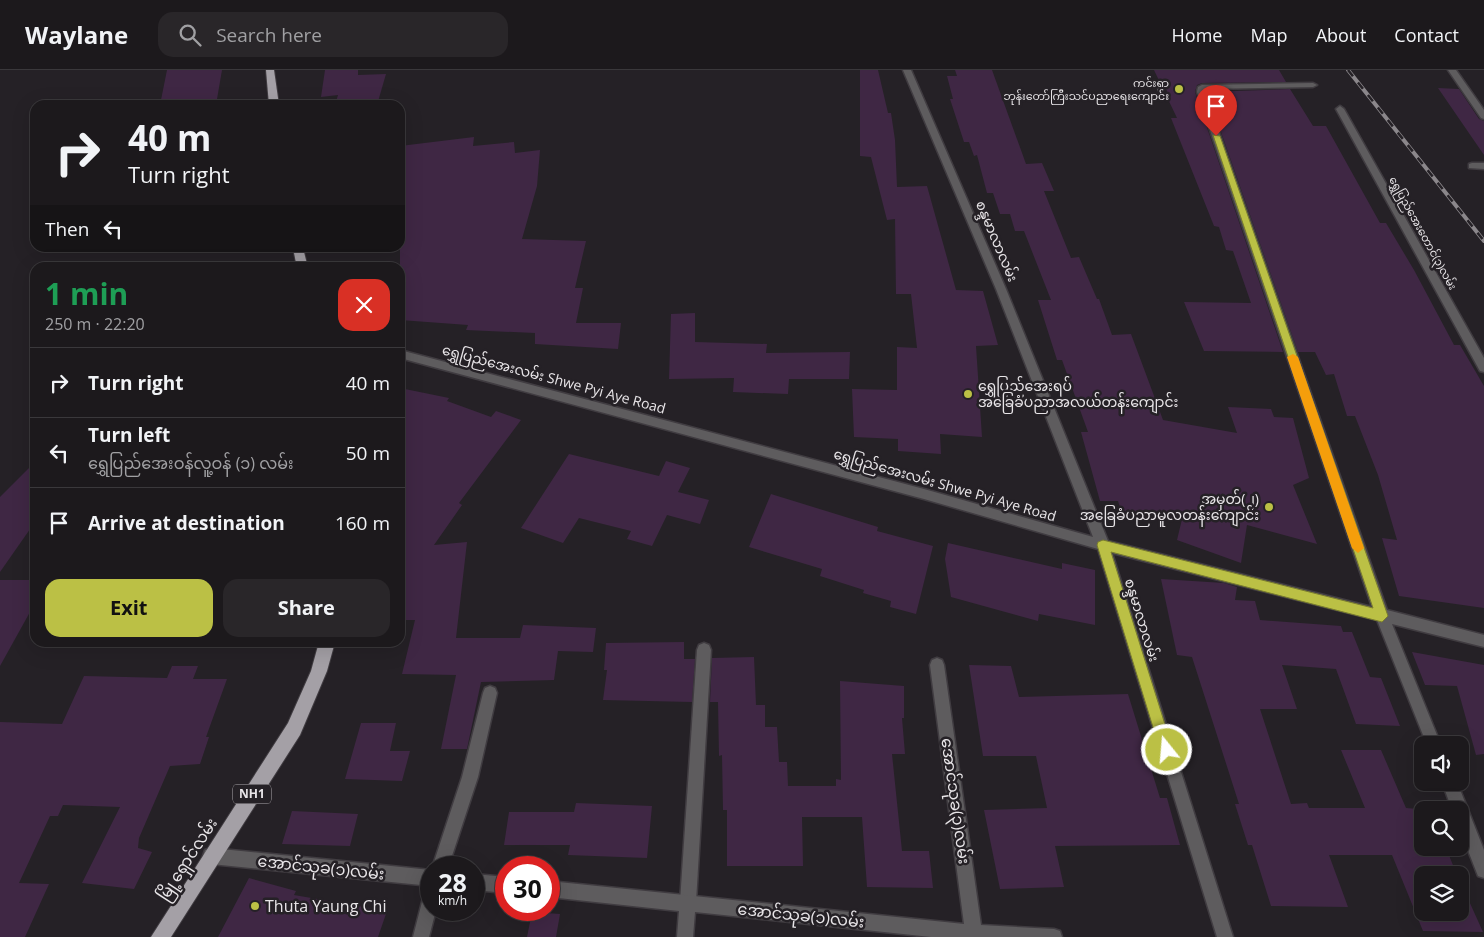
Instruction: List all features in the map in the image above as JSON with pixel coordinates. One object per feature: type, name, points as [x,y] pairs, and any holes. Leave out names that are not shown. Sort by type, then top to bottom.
[{"type":"highway","points":[[270,70],[273,100]]},
{"type":"highway","name":"မြို့ရှောင်လမ်း","points":[[160,937],[294,729],[319,671],[326,647]]},
{"type":"street","name":"စန္ဒမာလာလမ်း","points":[[907,70],[1001,288],[1103,545],[1225,937]]},
{"type":"street","points":[[1452,70],[1484,116]]},
{"type":"street","points":[[1313,85],[1202,87],[1201,92],[1382,616],[1430,736]]},
{"type":"street","name":"ရွှေပြည်အေးတောင်(၃)လမ်း","points":[[1340,109],[1484,368]]},
{"type":"street","points":[[1472,166],[1484,166]]},
{"type":"street","name":"ရွှေပြည်အေးလမ်း Shwe Pyi Aye Road","points":[[405,355],[914,491],[1103,545],[1484,641]]},
{"type":"street","points":[[686,937],[704,650]]},
{"type":"street","name":"အောင်သုခ(၃)လမ်း","points":[[937,665],[974,935]]},
{"type":"street","points":[[444,856],[470,777],[490,693]]},
{"type":"street","points":[[1469,832],[1484,870]]},
{"type":"street","name":"အောင်သုခ(၁)လမ်း","points":[[212,856],[420,877]]},
{"type":"street","name":"အောင်သုခ(၁)လမ်း","points":[[560,890],[688,902],[974,935],[1054,937]]},
{"type":"street","points":[[421,937],[425,921]]},
{"type":"building","points":[[167,70],[222,70],[217,100],[161,100]]},
{"type":"building","points":[[325,70],[358,70],[358,75],[386,74],[378,100],[336,100],[338,95],[321,97]]},
{"type":"building","points":[[860,70],[878,70],[888,113],[891,113],[895,140],[897,187],[927,186],[956,290],[983,291],[998,345],[976,346],[982,437],[940,434],[941,454],[898,451],[898,439],[854,437],[852,389],[897,390],[897,347],[917,348],[911,294],[896,294],[895,219],[887,220],[871,157],[860,156]]},
{"type":"building","points":[[955,70],[992,70],[1026,164],[1042,163],[1054,191],[1044,191],[1071,258],[1079,257],[1097,299],[1099,299],[1112,335],[1131,334],[1163,420],[1237,433],[1228,407],[1271,409],[1274,417],[1293,418],[1309,478],[1293,485],[1317,544],[1247,525],[1241,563],[1177,540],[1183,515],[1122,514],[1118,501],[1100,501],[1081,432],[1088,432],[1062,360],[1057,360],[1038,300],[1051,300],[1024,231],[1015,231],[1010,214],[1000,214],[993,193],[987,193],[977,155],[974,156],[969,142],[964,142],[950,99],[953,99],[947,76],[957,76]]},
{"type":"building","points":[[1154,70],[1279,70],[1286,82],[1202,83],[1197,85],[1195,92],[1283,352],[1204,351],[1184,302],[1251,303],[1233,251],[1226,250],[1219,227],[1214,226],[1171,118],[1177,118]]},
{"type":"building","points":[[1438,88],[1459,89],[1479,119],[1484,121],[1484,155]]},
{"type":"building","points":[[1290,89],[1313,126],[1326,126],[1380,223],[1386,223],[1414,270],[1454,345],[1460,345],[1484,386],[1484,608],[1399,596],[1382,538],[1397,540],[1378,475],[1355,416],[1347,416],[1334,374],[1326,375],[1315,352],[1298,352],[1207,92]]},
{"type":"building","points":[[474,137],[473,146],[514,142],[515,153],[540,150],[537,186],[522,239],[586,241],[575,288],[583,288],[576,323],[621,323],[618,349],[535,344],[535,333],[466,330],[468,325],[405,320],[405,262],[400,262],[400,252],[405,252],[405,145]]},
{"type":"building","points":[[695,313],[695,342],[767,344],[766,353],[850,352],[849,379],[789,379],[788,394],[733,392],[734,378],[669,379],[671,314]]},
{"type":"building","points":[[405,389],[449,398],[447,401],[491,417],[496,411],[521,420],[459,503],[462,505],[434,545],[467,542],[456,638],[520,638],[523,625],[596,628],[593,652],[558,651],[554,680],[481,682],[467,749],[441,749],[456,675],[402,674],[415,620],[405,620]]},
{"type":"building","points":[[569,454],[659,476],[666,461],[690,468],[678,492],[709,500],[700,524],[667,515],[652,546],[627,539],[631,531],[579,518],[563,543],[521,528]]},
{"type":"building","points":[[30,467],[30,529],[0,572],[0,497]]},
{"type":"building","points":[[771,494],[878,527],[877,531],[933,546],[916,614],[890,607],[891,601],[863,593],[864,590],[820,576],[822,569],[749,547]]},
{"type":"building","points":[[948,543],[1062,569],[1062,563],[1095,570],[1095,625],[1039,614],[1038,621],[951,597],[945,559]]},
{"type":"building","points":[[1161,579],[1224,583],[1237,587],[1235,600],[1255,601],[1260,620],[1341,626],[1343,632],[1352,632],[1370,677],[1381,678],[1400,726],[1356,724],[1336,669],[1282,665],[1297,709],[1260,709],[1291,804],[1307,803],[1309,808],[1365,808],[1341,750],[1381,750],[1406,808],[1414,809],[1414,856],[1449,856],[1453,866],[1414,866],[1414,909],[1392,855],[1329,855],[1348,907],[1271,906],[1252,845],[1248,845],[1235,804],[1239,804],[1192,657],[1177,655]]},
{"type":"building","points":[[0,580],[30,580],[30,612],[0,666]]},
{"type":"building","points":[[684,642],[684,659],[695,659],[692,702],[603,700],[607,670],[604,670],[606,643]]},
{"type":"building","points":[[1412,652],[1484,665],[1484,754],[1476,755],[1457,686],[1425,685]]},
{"type":"building","points":[[754,657],[756,705],[765,705],[765,727],[777,727],[779,762],[787,762],[788,786],[836,786],[836,779],[841,780],[840,681],[904,686],[904,718],[902,718],[905,754],[892,754],[902,851],[929,851],[933,888],[867,887],[862,817],[802,817],[803,866],[727,866],[727,810],[723,810],[722,755],[719,756],[718,702],[710,702],[712,658]]},
{"type":"building","points":[[969,665],[1011,666],[1019,697],[1128,694],[1160,798],[1167,798],[1180,845],[1055,846],[1064,887],[1000,889],[984,810],[1047,808],[1036,756],[983,756]]},
{"type":"building","points":[[172,666],[198,666],[193,679],[227,679],[206,737],[209,737],[200,764],[170,766],[139,838],[138,848],[152,852],[134,889],[82,883],[120,807],[63,805],[58,816],[50,816],[19,883],[49,884],[25,937],[0,937],[0,722],[62,724],[84,676],[167,678]]},
{"type":"building","points":[[361,723],[396,723],[390,751],[410,751],[402,781],[345,779]]},
{"type":"building","points":[[576,803],[652,806],[647,858],[568,855],[570,845],[504,845],[509,812],[574,812]]},
{"type":"building","points":[[292,811],[358,814],[350,846],[282,844]]},
{"type":"building","points":[[249,878],[296,891],[294,895],[387,911],[378,937],[218,937]]},
{"type":"building","points":[[1469,901],[1483,932],[1423,931],[1419,921],[1469,921]]},
{"type":"building","points":[[530,921],[559,921],[556,937],[527,937]]},
{"type":"railway","points":[[1348,70],[1484,241]]},
{"type":"slow traffic","points":[[1293,357],[1358,548]]},
{"type":"place","name":"ကင်းရွာ ဘုန်းတော်ကြီးသင်ပညာရေးကျောင်း","points":[[1179,89]]},
{"type":"place","name":"ရွှေပြည်အေးရပ် အခြေခံပညာအလယ်တန်းကျောင်း","points":[[968,394]]},
{"type":"place","name":"အမှတ်(၂) အခြေခံပညာမူလတန်းကျောင်း","points":[[1269,507]]},
{"type":"place","name":"Thuta Yaung Chi","points":[[255,906]]},
{"type":"route","points":[[1167,750],[1103,545],[1382,616],[1216,136]]}]
